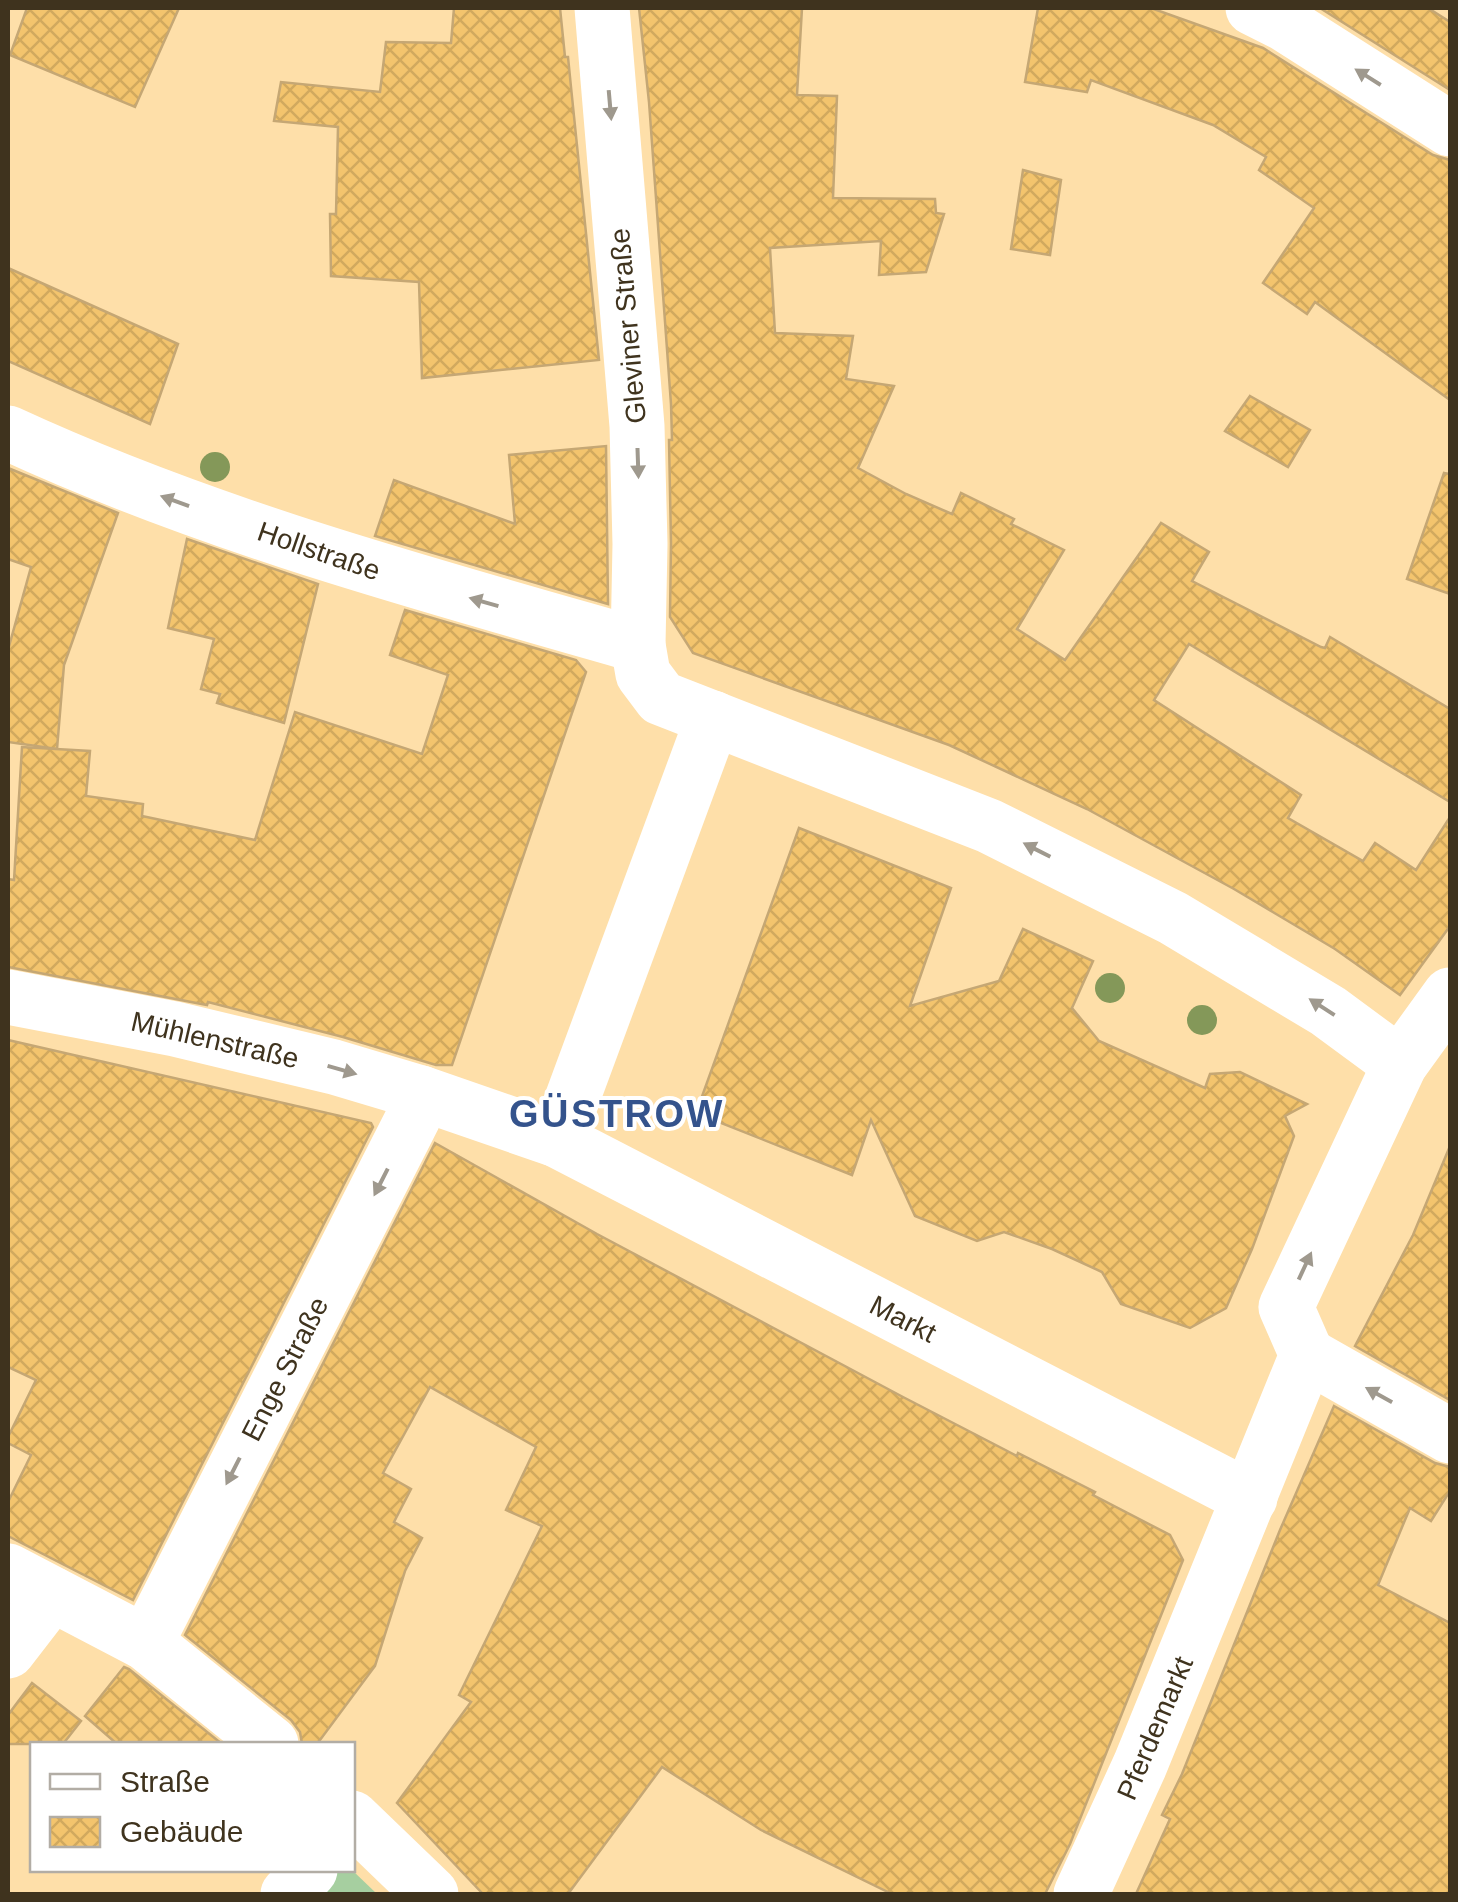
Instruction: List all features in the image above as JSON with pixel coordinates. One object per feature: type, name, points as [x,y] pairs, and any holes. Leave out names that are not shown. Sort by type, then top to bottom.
[{"type":"street","name":"Gleviner Straße","points":[[602,8],[637,426],[638,645]]},
{"type":"street","points":[[1252,8],[1285,24],[1450,129]]},
{"type":"street","name":"Hollstraße","points":[[8,433],[142,490],[389,575],[638,645]]},
{"type":"street","points":[[638,645],[642,674],[661,698],[989,826],[1156,909],[1328,1010],[1400,1064]]},
{"type":"street","points":[[557,1140],[713,718]]},
{"type":"street","points":[[1450,995],[1400,1064],[1286,1308],[1307,1355],[1450,1436]]},
{"type":"street","name":"Mühlenstraße","points":[[8,997],[175,1029],[334,1067],[421,1093]]},
{"type":"street","name":"Markt","points":[[421,1093],[557,1140],[1250,1498]]},
{"type":"street","name":"Enge Straße","points":[[146,1643],[413,1118],[421,1093]]},
{"type":"street","points":[[1250,1498],[1307,1355]]},
{"type":"street","name":"Pferdemarkt","points":[[1081,1894],[1140,1765],[1250,1498]]},
{"type":"street","points":[[8,1651],[30,1583],[146,1643],[269,1742]]},
{"type":"street","points":[[355,1821],[431,1894]]},
{"type":"street","points":[[288,1894],[308,1872]]},
{"type":"green space","points":[[328,1872],[354,1872],[377,1894],[308,1894]]},
{"type":"building","points":[[27,8],[179,8],[135,107],[10,55]]},
{"type":"building","points":[[454,8],[560,8],[599,360],[422,378],[419,282],[331,276],[330,214],[336,214],[338,127],[274,121],[281,82],[380,92],[386,42],[451,43]]},
{"type":"building","points":[[639,8],[802,8],[797,95],[837,96],[833,198],[935,199],[936,213],[944,214],[926,272],[879,275],[881,241],[770,248],[775,333],[853,336],[846,379],[894,386],[858,468],[952,514],[961,493],[1064,550],[1017,629],[1065,660],[1161,523],[1209,552],[1192,581],[1321,647],[1325,648],[1330,637],[1450,709],[1450,802],[1189,644],[1154,700],[1301,795],[1288,818],[1363,861],[1375,843],[1416,870],[1450,817],[1450,926],[1400,995],[1335,949],[1087,809],[949,745],[693,653],[670,617],[671,404]]},
{"type":"building","points":[[1038,8],[1151,8],[1263,48],[1433,155],[1450,160],[1450,400],[1315,302],[1307,314],[1263,283],[1314,208],[1259,170],[1266,157],[1213,125],[1091,80],[1087,92],[1025,82]]},
{"type":"building","points":[[1320,8],[1428,8],[1450,22],[1450,90]]},
{"type":"building","points":[[1023,170],[1061,180],[1050,255],[1011,249]]},
{"type":"building","points":[[8,268],[178,344],[150,424],[8,361]]},
{"type":"building","points":[[1250,396],[1310,430],[1288,467],[1225,431]]},
{"type":"building","points":[[606,446],[608,604],[375,536],[394,480],[515,524],[509,455]]},
{"type":"building","points":[[8,468],[118,513],[64,665],[57,749],[8,742],[8,650],[31,567],[8,559]]},
{"type":"building","points":[[1444,473],[1450,474],[1450,594],[1407,579]]},
{"type":"building","points":[[187,539],[318,584],[284,723],[217,703],[220,694],[201,689],[214,639],[168,628]]},
{"type":"building","points":[[405,610],[576,660],[586,672],[452,1065],[436,1065],[208,1002],[207,1005],[8,967],[8,879],[14,880],[22,747],[90,751],[86,796],[143,804],[142,816],[255,840],[295,712],[422,754],[448,675],[390,655]]},
{"type":"building","points":[[799,828],[951,888],[910,1006],[999,981],[1023,929],[1093,961],[1072,1008],[1099,1041],[1205,1088],[1210,1074],[1240,1072],[1307,1104],[1285,1116],[1294,1136],[1226,1308],[1190,1328],[1121,1304],[1102,1272],[1052,1249],[1004,1232],[977,1241],[915,1216],[871,1120],[852,1175],[696,1113]]},
{"type":"building","points":[[8,1040],[371,1123],[373,1127],[133,1600],[8,1536],[8,1502],[31,1455],[8,1443],[8,1437],[36,1380],[8,1367]]},
{"type":"building","points":[[435,1143],[903,1397],[1095,1492],[1093,1495],[1170,1535],[1183,1560],[1070,1844],[1045,1894],[892,1894],[761,1830],[662,1767],[568,1894],[483,1894],[397,1803],[471,1702],[459,1695],[542,1526],[506,1510],[536,1447],[430,1387],[383,1473],[411,1489],[394,1522],[422,1538],[405,1571],[375,1666],[318,1742],[302,1742],[291,1720],[185,1635]]},
{"type":"building","points":[[1450,1146],[1450,1400],[1355,1346],[1413,1235]]},
{"type":"building","points":[[1334,1406],[1435,1463],[1450,1467],[1450,1491],[1431,1521],[1410,1508],[1378,1585],[1450,1623],[1450,1894],[1136,1894],[1170,1819],[1162,1815]]},
{"type":"building","points":[[124,1667],[220,1742],[115,1742],[85,1716]]},
{"type":"building","points":[[32,1683],[81,1721],[65,1742],[8,1744],[8,1715]]},
{"type":"district","name":"GÜSTROW","points":[[617,1114]]}]
